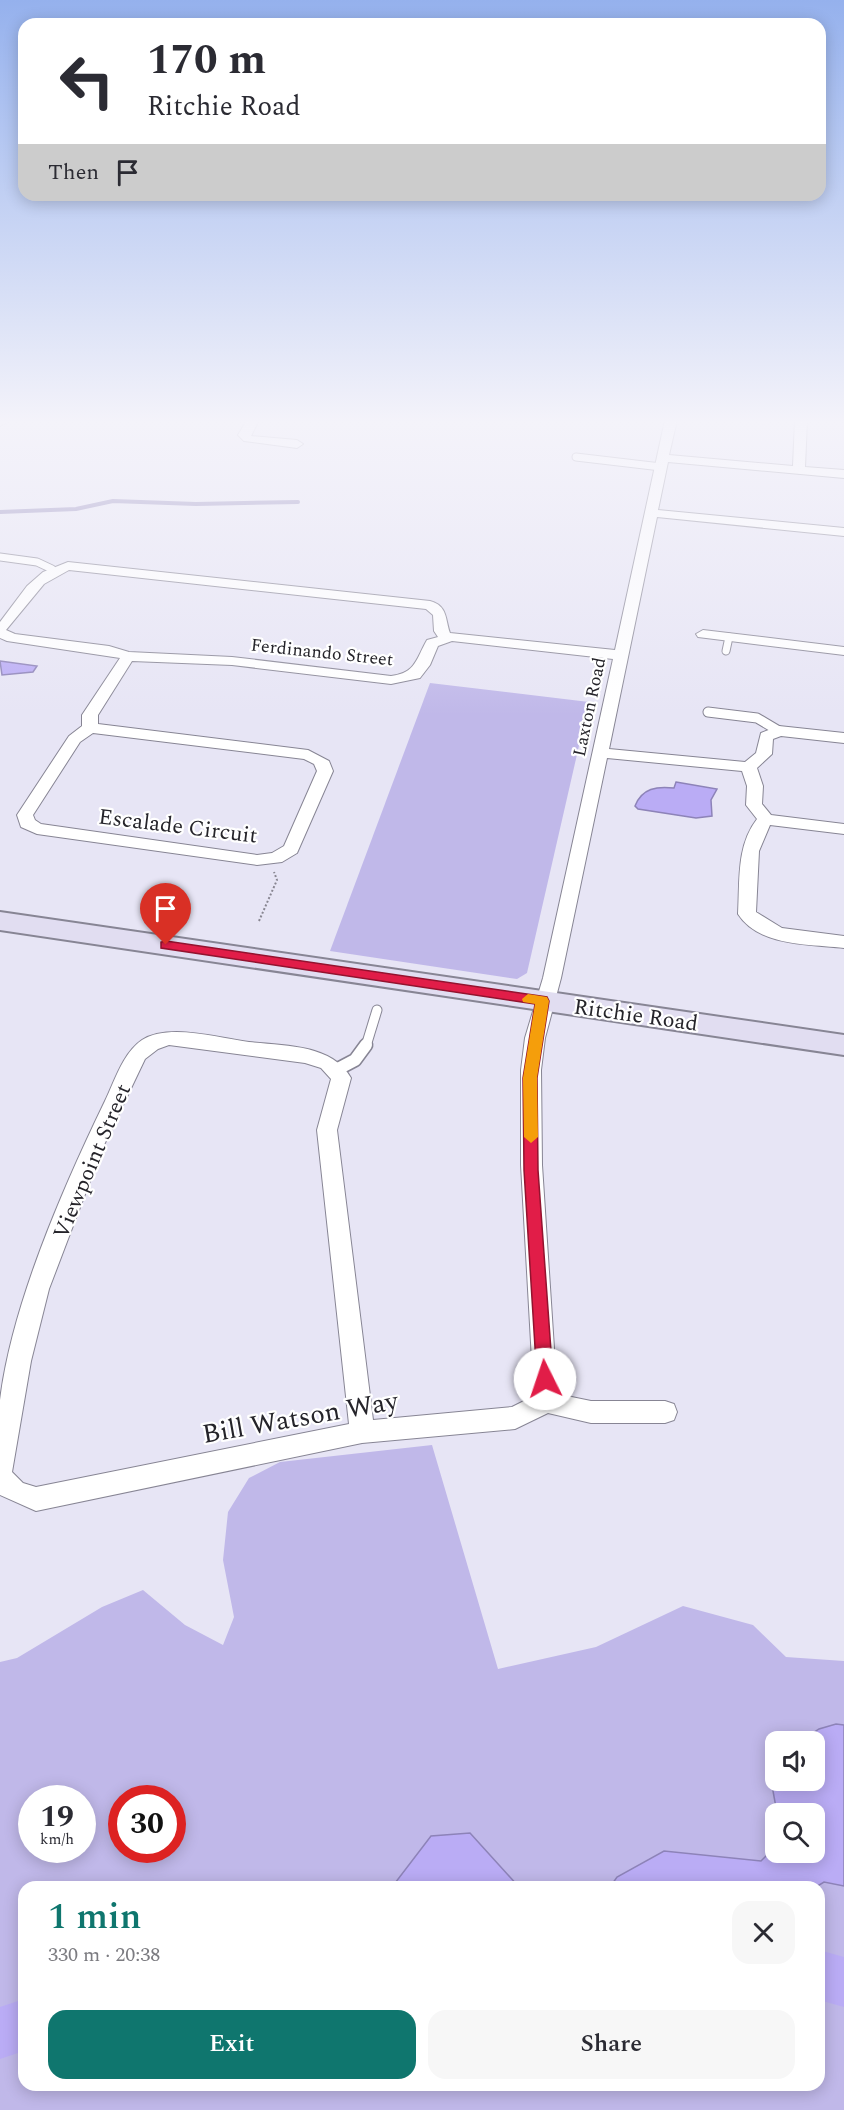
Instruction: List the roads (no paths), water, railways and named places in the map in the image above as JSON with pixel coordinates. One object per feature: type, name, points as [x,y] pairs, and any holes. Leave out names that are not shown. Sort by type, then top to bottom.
[{"type":"street","name":"Laxton Road","points":[[546,1402],[531,1170],[530,1078],[543,1001],[552,978],[650,518]]},
{"type":"street","points":[[707,518],[844,532]]},
{"type":"street","points":[[0,628],[6,624],[43,576],[52,569],[68,566],[430,605],[439,610],[442,615],[441,630],[446,638],[620,655]]},
{"type":"street","name":"Ferdinando Street","points":[[0,633],[12,638],[109,650],[128,656],[232,661],[403,680],[420,672],[432,643],[446,638]]},
{"type":"street","points":[[704,634],[727,644],[844,651]]},
{"type":"street","name":"Escalade Circuit","points":[[90,728],[90,715],[128,656]]},
{"type":"street","name":"Escalade Circuit","points":[[90,728],[308,755],[321,761],[325,771],[291,849],[276,858],[257,860],[37,830],[27,823],[25,815],[74,739],[90,728]]},
{"type":"street","points":[[599,753],[749,767],[764,754],[766,736],[779,731],[844,738]]},
{"type":"street","points":[[749,767],[755,786],[754,806],[766,819],[844,829]]},
{"type":"street","points":[[766,819],[757,828],[752,840],[747,914],[755,923],[767,930],[844,942]]},
{"type":"street","name":"Ritchie Road","points":[[0,921],[844,1045]]},
{"type":"street","name":"Viewpoint Street","points":[[17,1494],[5,1485],[0,1472],[19,1361],[38,1289],[93,1147],[137,1055],[151,1044],[168,1038],[305,1056],[328,1063],[336,1070]]},
{"type":"street","points":[[336,1070],[341,1078],[327,1130],[362,1432]]},
{"type":"street","points":[[546,1402],[591,1412],[665,1412]]},
{"type":"street","name":"Bill Watson Way","points":[[17,1494],[36,1499],[362,1432],[515,1418],[546,1402]]},
{"type":"lane","points":[[0,557],[37,562],[52,569]]},
{"type":"lane","points":[[708,712],[757,718],[779,731]]},
{"type":"lane","points":[[336,1070],[352,1064],[362,1055],[377,1010]]},
{"type":"waterway","points":[[825,1977],[844,1982]]},
{"type":"waterway","points":[[0,2033],[18,2027]]}]
